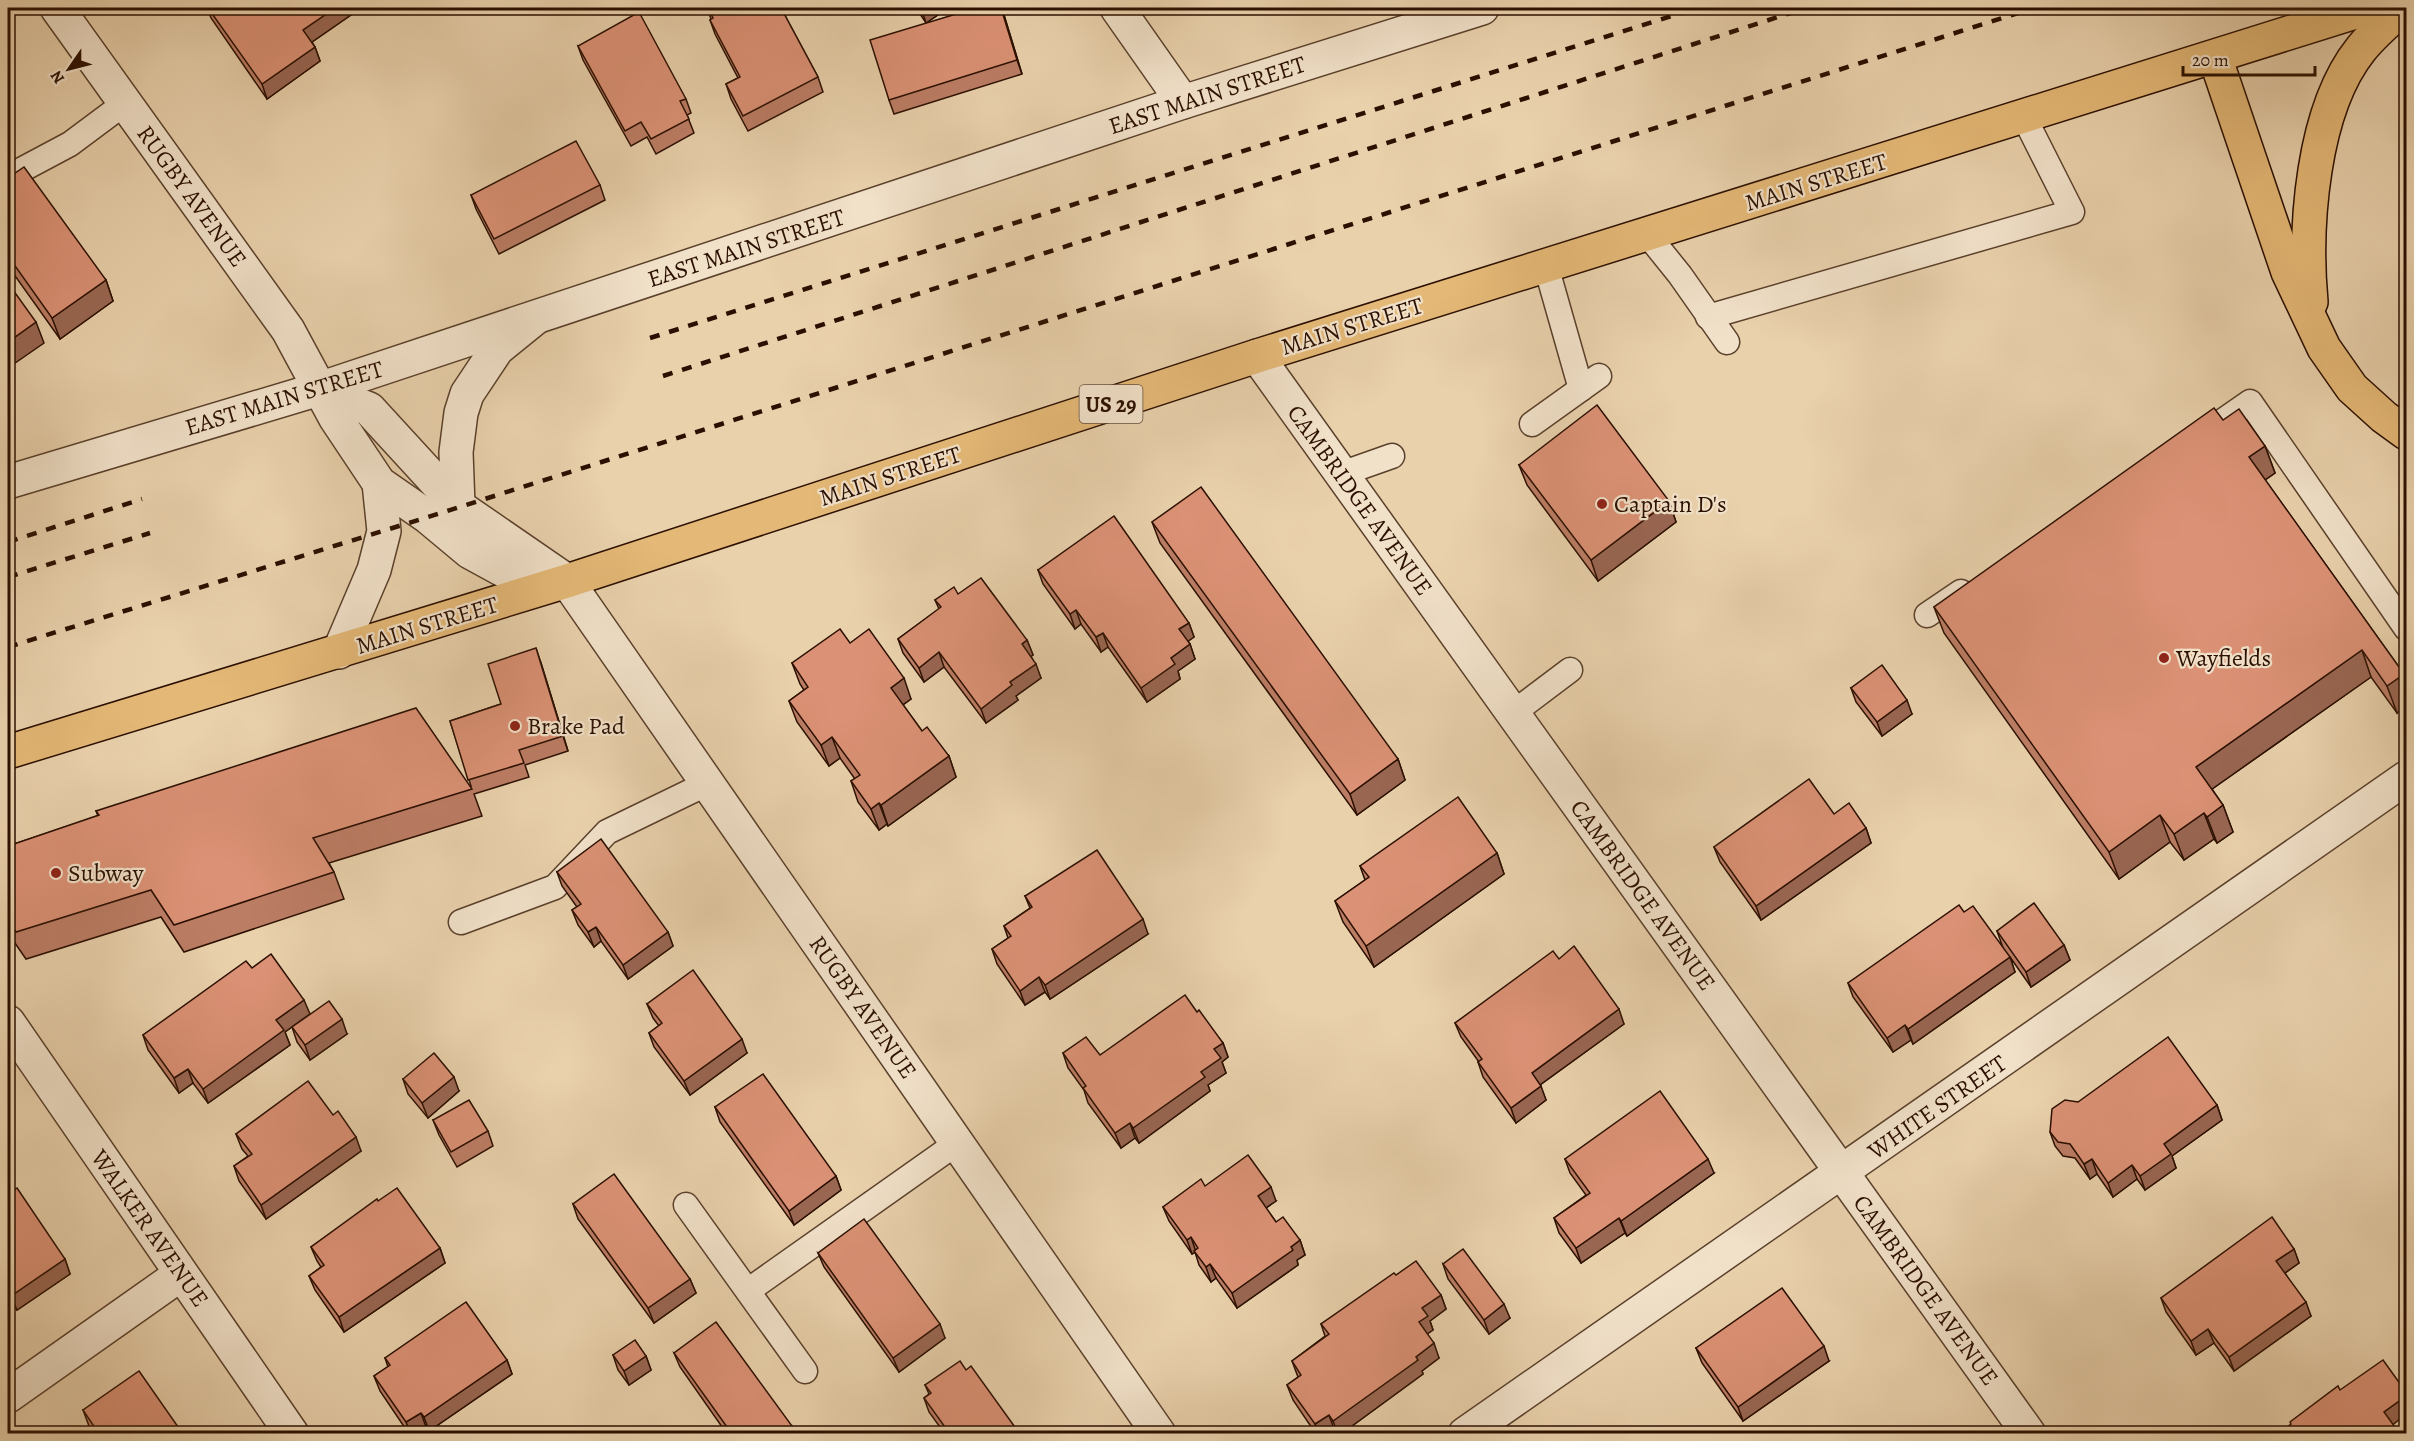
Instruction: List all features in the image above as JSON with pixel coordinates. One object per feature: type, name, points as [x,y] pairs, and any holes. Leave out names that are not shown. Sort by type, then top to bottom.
[{"type":"main road","name":"MAIN STREET","points":[[8,752],[567,581],[1257,356],[2368,8]]},
{"type":"main road","points":[[2313,325],[2307,261],[2316,167],[2326,117],[2338,87],[2359,51],[2403,8]]},
{"type":"main road","points":[[2215,57],[2288,272],[2324,348],[2352,387],[2384,417],[2406,433]]},
{"type":"street","name":"RUGBY AVENUE","points":[[57,8],[288,330],[335,417],[379,483],[428,517],[470,552],[503,570],[567,581]]},
{"type":"street","points":[[1117,8],[1183,102]]},
{"type":"street","name":"EAST MAIN STREET","points":[[8,482],[319,388],[534,319],[1183,102],[1482,8]]},
{"type":"street","points":[[458,506],[456,452],[461,413],[467,394],[497,349],[534,319]]},
{"type":"street","name":"CAMBRIDGE AVENUE","points":[[1257,356],[2030,1434]]},
{"type":"street","name":"RUGBY AVENUE","points":[[319,388],[369,409],[458,506],[567,581],[1159,1434]]},
{"type":"street","name":"MAIN STREET","points":[[339,652],[374,570],[384,531],[379,483]]},
{"type":"street","name":"WHITE STREET","points":[[1465,1434],[1843,1173],[2406,778]]},
{"type":"street","name":"WALKER AVENUE","points":[[8,1022],[292,1434]]},
{"type":"street","points":[[8,1396],[181,1274]]},
{"type":"lane","points":[[8,177],[70,144],[125,103]]},
{"type":"lane","points":[[1708,317],[2072,212],[2024,117]]},
{"type":"lane","points":[[1647,234],[1680,274],[1727,342]]},
{"type":"lane","points":[[1532,424],[1590,383],[1546,266]]},
{"type":"lane","points":[[2197,438],[2250,402],[2406,628]]},
{"type":"lane","points":[[1341,474],[1392,456]]},
{"type":"lane","points":[[1927,615],[1977,582]]},
{"type":"lane","points":[[1513,712],[1570,670]]},
{"type":"lane","points":[[461,922],[555,887],[608,832],[708,783]]},
{"type":"lane","points":[[749,1290],[957,1143]]},
{"type":"lane","points":[[686,1204],[805,1371]]},
{"type":"building","points":[[208,8],[335,8],[303,30],[315,47],[262,84]]},
{"type":"building","points":[[708,8],[781,8],[818,77],[743,116],[726,84],[740,77],[710,20],[713,18]]},
{"type":"building","points":[[976,8],[1001,8],[1017,60],[889,100],[870,40]]},
{"type":"building","points":[[639,12],[686,99],[680,101],[689,119],[651,139],[641,122],[625,131],[578,46]]},
{"type":"building","points":[[576,141],[600,185],[494,239],[471,195]]},
{"type":"building","points":[[24,167],[106,280],[52,318],[8,256],[8,178]]},
{"type":"building","points":[[8,283],[36,322],[8,342]]},
{"type":"building","name":"Captain D's","points":[[1597,405],[1669,501],[1591,560],[1519,465]]},
{"type":"building","points":[[2214,408],[2223,420],[2239,409],[2265,446],[2249,457],[2404,674],[2387,686],[2362,650],[2196,767],[2223,805],[2207,817],[2204,813],[2174,834],[2160,815],[2109,852],[1934,607]]},
{"type":"building","points":[[1201,487],[1398,759],[1350,794],[1152,522]]},
{"type":"building","points":[[1114,516],[1189,623],[1179,629],[1190,644],[1171,658],[1175,664],[1141,688],[1103,633],[1096,637],[1076,610],[1070,614],[1038,570]]},
{"type":"building","points":[[981,578],[1027,640],[1022,644],[1036,664],[1010,682],[1012,685],[981,709],[939,652],[919,668],[898,639],[941,607],[935,600],[954,587],[958,594]]},
{"type":"building","points":[[840,629],[850,643],[869,629],[904,678],[891,688],[922,731],[927,727],[949,756],[881,805],[879,803],[871,809],[851,781],[860,775],[832,737],[821,745],[789,701],[808,687],[792,663]]},
{"type":"building","points":[[536,648],[563,736],[519,750],[524,763],[468,780],[450,721],[501,704],[488,664]]},
{"type":"building","points":[[1882,665],[1907,700],[1877,722],[1851,688]]},
{"type":"building","points":[[416,708],[472,789],[313,838],[334,872],[174,925],[151,890],[16,932],[8,920],[8,846],[99,815],[96,811]]},
{"type":"building","points":[[1809,779],[1834,814],[1849,803],[1866,828],[1756,906],[1714,847]]},
{"type":"building","points":[[1458,797],[1497,853],[1366,946],[1335,901],[1369,877],[1360,866]]},
{"type":"building","points":[[601,839],[668,932],[623,965],[596,927],[588,932],[572,910],[581,904],[557,872]]},
{"type":"building","points":[[1097,850],[1143,919],[1045,985],[1039,977],[1020,991],[992,949],[1011,936],[1004,926],[1032,907],[1025,896]]},
{"type":"building","points":[[2034,903],[2064,945],[2026,972],[1997,931]]},
{"type":"building","points":[[1959,905],[1964,912],[1973,906],[2010,957],[1908,1029],[1905,1025],[1887,1038],[1848,983]]},
{"type":"building","points":[[1574,946],[1619,1009],[1532,1073],[1541,1086],[1511,1108],[1478,1062],[1482,1059],[1455,1023],[1553,951],[1559,959]]},
{"type":"building","points":[[271,954],[304,1000],[276,1020],[284,1030],[203,1089],[188,1069],[174,1078],[143,1035],[246,961],[252,968]]},
{"type":"building","points":[[693,970],[742,1039],[684,1081],[649,1033],[662,1023],[647,1004]]},
{"type":"building","points":[[1185,995],[1223,1043],[1214,1049],[1221,1058],[1201,1072],[1205,1077],[1133,1128],[1130,1123],[1115,1133],[1083,1088],[1086,1086],[1063,1053],[1086,1037],[1100,1055]]},
{"type":"building","points":[[329,1001],[342,1019],[305,1045],[292,1027]]},
{"type":"building","points":[[2168,1037],[2217,1105],[2164,1144],[2171,1154],[2140,1176],[2132,1165],[2108,1183],[2092,1159],[2084,1164],[2070,1144],[2058,1142],[2050,1132],[2052,1109],[2065,1100],[2078,1102]]},
{"type":"building","points":[[434,1053],[454,1077],[422,1103],[403,1079]]},
{"type":"building","points":[[763,1074],[836,1176],[789,1211],[715,1107]]},
{"type":"building","points":[[308,1081],[333,1115],[338,1111],[356,1137],[261,1205],[234,1166],[252,1154],[236,1134]]},
{"type":"building","points":[[1660,1091],[1708,1159],[1621,1221],[1619,1218],[1576,1248],[1554,1218],[1590,1193],[1565,1159]]},
{"type":"building","points":[[469,1100],[488,1131],[451,1152],[433,1120]]},
{"type":"building","points":[[1248,1155],[1271,1187],[1258,1196],[1276,1222],[1283,1217],[1300,1240],[1291,1247],[1293,1250],[1232,1293],[1210,1264],[1206,1267],[1194,1251],[1198,1248],[1191,1237],[1187,1240],[1163,1207],[1201,1179],[1205,1186]]},
{"type":"building","points":[[614,1174],[690,1279],[648,1308],[573,1204]]},
{"type":"building","points":[[17,1188],[65,1259],[11,1296],[8,1290],[8,1194]]},
{"type":"building","points":[[397,1188],[440,1248],[339,1317],[309,1276],[324,1265],[311,1247],[377,1199],[378,1201]]},
{"type":"building","points":[[2272,1217],[2294,1249],[2276,1261],[2306,1302],[2229,1357],[2208,1329],[2191,1341],[2161,1298]]},
{"type":"building","points":[[864,1219],[940,1324],[893,1358],[818,1253]]},
{"type":"building","points":[[1463,1249],[1504,1304],[1484,1320],[1443,1264]]},
{"type":"building","points":[[1416,1261],[1441,1295],[1422,1308],[1428,1316],[1419,1322],[1434,1343],[1416,1357],[1418,1360],[1333,1421],[1329,1415],[1315,1424],[1287,1385],[1301,1375],[1292,1361],[1329,1334],[1321,1324],[1394,1273],[1396,1275]]},
{"type":"building","points":[[1782,1288],[1824,1346],[1738,1407],[1696,1348]]},
{"type":"building","points":[[466,1302],[507,1360],[424,1417],[421,1413],[406,1422],[374,1376],[390,1365],[385,1358]]},
{"type":"building","points":[[716,1322],[792,1426],[782,1434],[732,1434],[674,1353]]},
{"type":"building","points":[[635,1340],[646,1356],[624,1371],[613,1355]]},
{"type":"building","points":[[2383,1360],[2406,1392],[2406,1396],[2384,1412],[2400,1434],[2278,1434],[2291,1424],[2290,1422],[2338,1386],[2340,1390]]},
{"type":"building","points":[[960,1361],[966,1370],[971,1366],[1017,1430],[1012,1434],[950,1434],[924,1398],[931,1393],[925,1385]]},
{"type":"building","points":[[139,1371],[183,1434],[99,1434],[83,1410]]},
{"type":"railway","points":[[650,338],[1697,8]]},
{"type":"railway","points":[[663,376],[1806,8]]},
{"type":"railway","points":[[8,647],[428,517],[2034,8]]},
{"type":"railway","points":[[8,542],[142,499]]},
{"type":"railway","points":[[8,577],[150,533]]},
{"type":"place","name":"Captain D's","points":[[1602,504]]},
{"type":"place","name":"Wayfields","points":[[2164,658]]},
{"type":"place","name":"Brake Pad","points":[[515,726]]},
{"type":"place","name":"Subway","points":[[56,873]]}]
